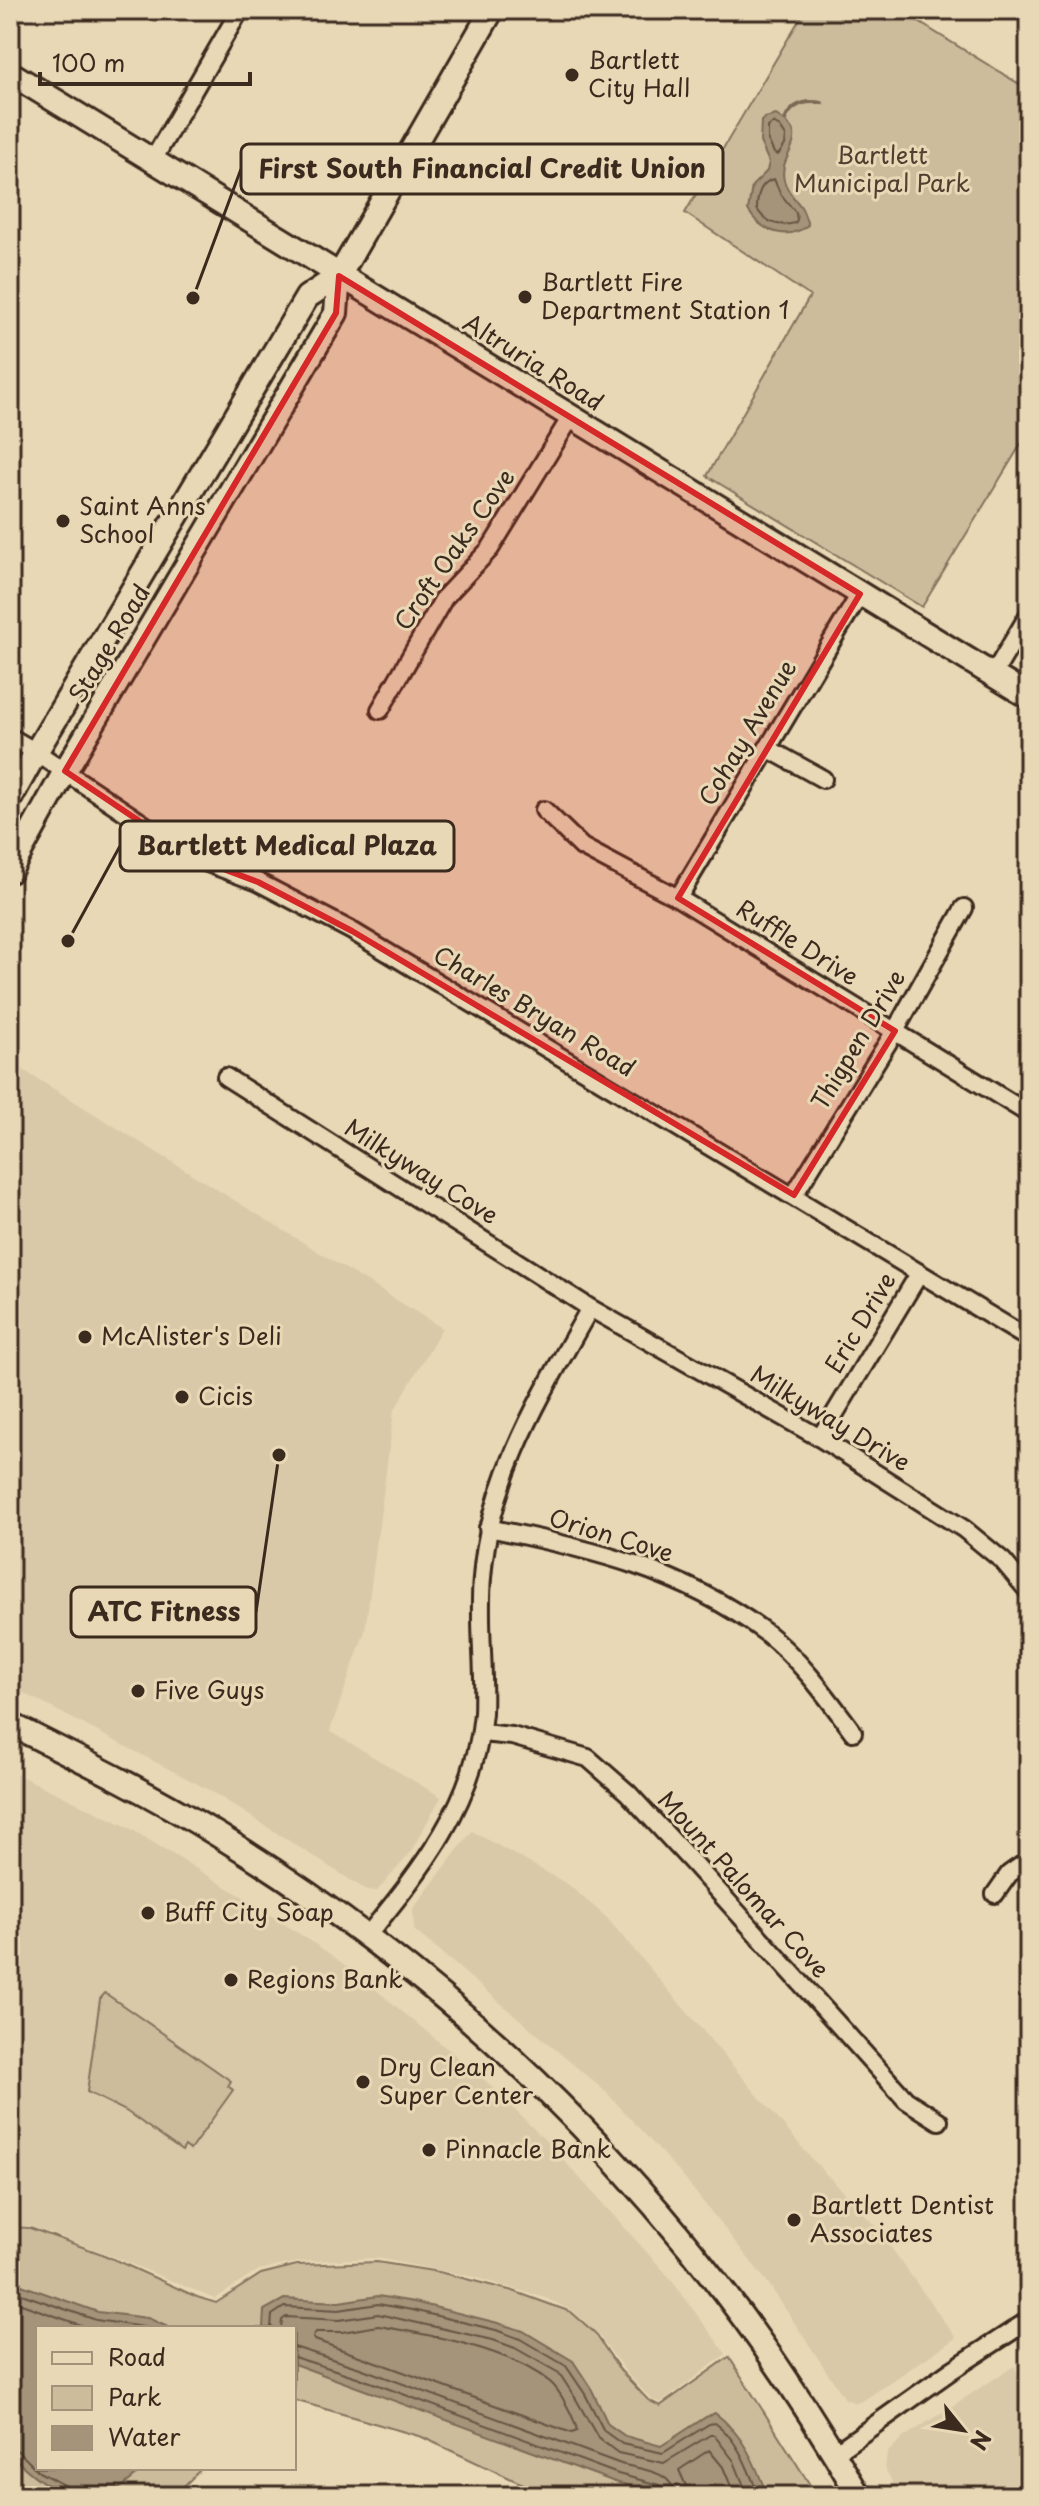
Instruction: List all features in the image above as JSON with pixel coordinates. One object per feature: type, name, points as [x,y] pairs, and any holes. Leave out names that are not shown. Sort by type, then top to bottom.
[{"type":"main road","name":"Stage Road","points":[[10,871],[65,771],[336,313],[339,276],[492,10]]},
{"type":"main road","name":"Altruria Road","points":[[10,73],[1029,697]]},
{"type":"main road","name":"Stage Road","points":[[10,799],[307,297],[339,276]]},
{"type":"main road","points":[[173,522],[203,539]]},
{"type":"main road","points":[[10,1724],[131,1785],[208,1829],[279,1875],[367,1936],[517,2061],[638,2186],[705,2266],[766,2348],[835,2453],[859,2496]]},
{"type":"street","points":[[153,160],[240,10]]},
{"type":"street","name":"Croft Oaks Cove","points":[[380,710],[444,598],[490,549],[571,417]]},
{"type":"street","name":"Cohay Avenue","points":[[678,898],[860,594]]},
{"type":"street","points":[[993,675],[1029,614]]},
{"type":"street","name":"Charles Bryan Road","points":[[10,737],[194,858],[258,882],[352,931],[1029,1339]]},
{"type":"street","points":[[767,748],[823,779]]},
{"type":"street","name":"Ruffle Drive","points":[[544,810],[582,847],[678,898],[1029,1114]]},
{"type":"street","name":"Thigpen Drive","points":[[794,1195],[895,1031],[964,908]]},
{"type":"street","name":"Milkyway Cove","points":[[226,1077],[590,1308]]},
{"type":"street","name":"Eric Drive","points":[[820,1438],[919,1274]]},
{"type":"street","points":[[367,1936],[439,1842],[463,1794],[482,1733],[482,1579],[488,1528],[498,1488],[537,1401],[590,1308]]},
{"type":"street","name":"Milkyway Drive","points":[[590,1308],[820,1438],[964,1529],[1003,1561],[1029,1592]]},
{"type":"street","name":"Orion Cove","points":[[488,1528],[571,1545],[636,1564],[713,1598],[766,1633],[819,1686],[853,1732]]},
{"type":"street","name":"Mount Palomar Cove","points":[[482,1733],[512,1736],[588,1758],[628,1793],[906,2100],[939,2121]]},
{"type":"street","points":[[995,1894],[1009,1874],[1029,1860]]},
{"type":"street","points":[[835,2453],[1029,2320]]},
{"type":"highlighted area","points":[[339,276],[860,594],[678,898],[895,1031],[794,1195],[352,931],[258,882],[194,858],[65,771],[336,313]]},
{"type":"shaded area","points":[[10,1062],[442,1328],[394,1411],[365,1631],[330,1731],[441,1797],[409,1855],[377,1891],[366,1890],[211,1791],[10,1686]]},
{"type":"shaded area","points":[[10,1771],[126,1826],[248,1900],[363,1979],[484,2079],[550,2145],[670,2278],[726,2354],[661,2403],[651,2399],[628,2375],[598,2334],[573,2311],[545,2298],[473,2277],[376,2258],[299,2262],[259,2270],[215,2299],[30,2226],[10,2226]]},
{"type":"shaded area","points":[[472,1831],[569,1885],[607,1918],[812,2159],[877,2228],[956,2338],[864,2400],[856,2403],[845,2399],[768,2283],[680,2173],[607,2093],[414,1930],[413,1909]]},
{"type":"shaded area","points":[[1014,2366],[1029,2397],[1029,2496],[899,2496],[885,2468],[887,2453],[904,2437]]},
{"type":"green space","name":"Bartlett Municipal Park","points":[[805,10],[899,10],[1029,90],[1029,431],[922,607],[707,476],[810,296],[685,213]]},
{"type":"green space","points":[[105,1993],[231,2081],[228,2086],[233,2090],[190,2150],[185,2146],[182,2151],[126,2111],[87,2092],[100,1999]]},
{"type":"green space","points":[[10,2227],[30,2228],[102,2254],[216,2303],[261,2274],[297,2265],[377,2262],[439,2272],[513,2291],[571,2312],[595,2333],[620,2370],[648,2400],[660,2406],[729,2357],[817,2496],[554,2496],[422,2437],[296,2401],[296,2326],[36,2326],[36,2470],[200,2470],[174,2496],[10,2496]]},
{"type":"water","points":[[776,115],[793,131],[794,139],[783,170],[784,180],[808,225],[791,233],[775,232],[759,224],[748,210],[752,186],[767,171],[769,162],[760,142],[761,121]]},
{"type":"water","points":[[10,2281],[98,2312],[148,2318],[166,2326],[36,2326],[36,2470],[142,2470],[109,2494],[89,2498],[63,2493],[52,2487],[10,2454]]},
{"type":"water","points":[[378,2296],[414,2302],[523,2331],[573,2361],[592,2390],[608,2424],[625,2436],[661,2446],[715,2413],[733,2430],[747,2450],[767,2496],[672,2496],[615,2482],[296,2365],[296,2326],[263,2326],[264,2310],[284,2299],[339,2302]]},
{"type":"waterway","points":[[785,120],[791,110],[800,104],[822,103]]},
{"type":"place","name":"Bartlett City Hall","points":[[572,75]]},
{"type":"place","name":"Bartlett Fire Department Station 1","points":[[525,297]]},
{"type":"place","name":"First South Financial Credit Union","points":[[193,298]]},
{"type":"place","name":"Saint Anns School","points":[[63,521]]},
{"type":"place","name":"Bartlett Medical Plaza","points":[[68,941]]},
{"type":"place","name":"McAlister's Deli","points":[[85,1337]]},
{"type":"place","name":"Cicis","points":[[182,1397]]},
{"type":"place","name":"ATC Fitness","points":[[279,1455]]},
{"type":"place","name":"Five Guys","points":[[138,1691]]},
{"type":"place","name":"Buff City Soap","points":[[148,1913]]},
{"type":"place","name":"Regions Bank","points":[[231,1980]]},
{"type":"place","name":"Dry Clean Super Center","points":[[363,2082]]},
{"type":"place","name":"Pinnacle Bank","points":[[429,2150]]},
{"type":"place","name":"Bartlett Dentist Associates","points":[[794,2220]]}]
